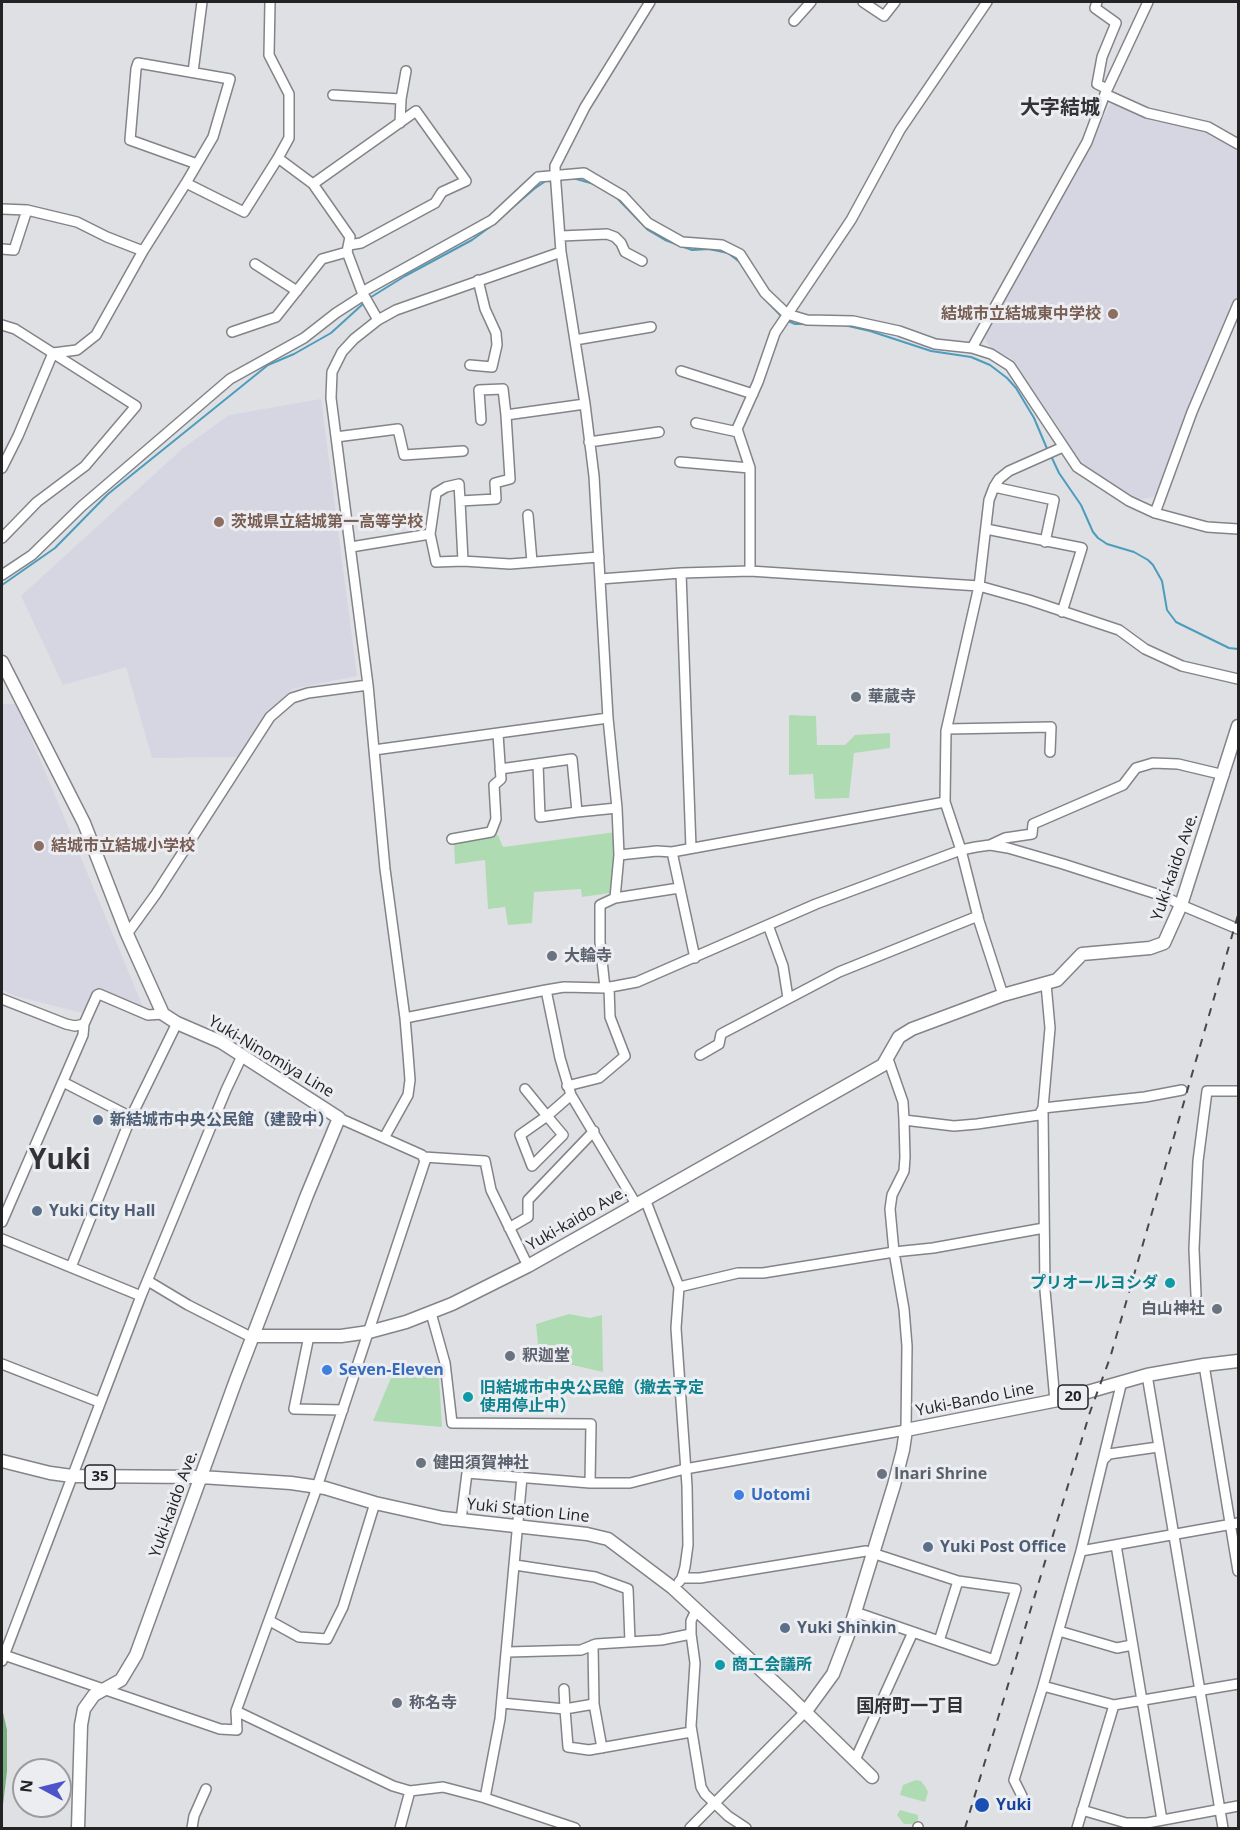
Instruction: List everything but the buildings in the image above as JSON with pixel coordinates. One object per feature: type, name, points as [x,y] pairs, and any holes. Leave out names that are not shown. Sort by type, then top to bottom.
[{"type":"main road","points":[[2,662],[84,823],[127,934],[163,1014]]},
{"type":"main road","name":"Yuki-kaido Ave.","points":[[78,1828],[81,1725],[84,1708],[94,1695],[121,1680],[136,1655],[254,1336],[341,1336],[393,1327],[431,1313],[528,1266],[883,1065],[894,1044],[902,1035],[1003,995],[1046,984],[1064,975],[1082,954],[1150,948],[1164,944],[1181,905],[1239,726]]},
{"type":"main road","name":"Yuki-Ninomiya Line","points":[[163,1014],[177,1023],[221,1042],[339,1118],[307,1195],[254,1336]]},
{"type":"main road","name":"Yuki-Bando Line","points":[[806,1711],[838,1664],[902,1457],[906,1430],[1055,1401],[1147,1375],[1239,1361]]},
{"type":"main road","name":"35","points":[[2,1461],[72,1476],[201,1477]]},
{"type":"main road","name":"Yuki Station Line","points":[[201,1477],[317,1487],[375,1503],[461,1520],[599,1535],[608,1539],[673,1588],[806,1711],[872,1777]]},
{"type":"street","points":[[194,72],[202,2]]},
{"type":"street","points":[[186,183],[244,212],[289,138],[289,94],[269,55],[270,2]]},
{"type":"street","points":[[615,898],[619,855],[617,808],[608,718],[599,557],[585,404],[561,252],[555,166],[585,107],[650,2]]},
{"type":"street","points":[[794,21],[811,2]]},
{"type":"street","points":[[863,2],[884,15],[895,2]]},
{"type":"street","points":[[750,571],[750,468],[737,429],[776,333],[851,220],[900,130],[987,2]]},
{"type":"street","points":[[1097,2],[1095,8],[1116,23],[1102,57],[1097,84],[1106,92],[1147,113],[1208,127],[1239,144]]},
{"type":"street","points":[[972,348],[1087,142],[1106,92],[1148,2]]},
{"type":"street","points":[[53,353],[77,350],[96,335],[143,250],[186,183],[213,137],[230,78],[138,63],[130,140],[197,164]]},
{"type":"street","points":[[400,123],[406,71]]},
{"type":"street","points":[[333,94],[401,99]]},
{"type":"street","points":[[232,332],[276,317],[322,259],[361,243],[426,208],[435,203],[442,192],[466,181],[416,111],[314,184]]},
{"type":"street","points":[[278,158],[314,184],[350,237],[348,248],[363,293],[378,320]]},
{"type":"street","points":[[2,575],[32,555],[82,506],[230,379],[304,338],[363,293],[492,220],[538,177],[584,173],[623,196],[648,223],[682,242],[722,245],[740,254],[765,292],[787,314],[807,320],[854,321],[935,344],[972,348],[992,354],[1010,366],[1077,467],[1129,501],[1155,513],[1207,526],[1239,529]]},
{"type":"street","points":[[2,208],[27,210],[77,222],[107,237],[143,250]]},
{"type":"street","points":[[2,249],[14,250],[27,210]]},
{"type":"street","points":[[561,236],[607,234],[615,237],[625,252],[642,261]]},
{"type":"street","points":[[384,1138],[408,1095],[405,1018],[385,869],[368,685],[331,398],[332,372],[342,352],[378,320],[396,310],[561,252]]},
{"type":"street","points":[[255,264],[297,291]]},
{"type":"street","points":[[470,365],[492,367],[497,345],[496,333],[485,309],[478,280]]},
{"type":"street","points":[[1155,513],[1192,412],[1239,304]]},
{"type":"street","points":[[2,325],[15,329],[136,406],[85,466],[37,502],[2,538]]},
{"type":"street","points":[[575,340],[651,327]]},
{"type":"street","points":[[2,468],[53,353]]},
{"type":"street","points":[[681,371],[753,394]]},
{"type":"street","points":[[460,501],[496,499],[495,483],[510,479],[503,389],[479,390],[481,420]]},
{"type":"street","points":[[506,415],[585,404]]},
{"type":"street","points":[[696,423],[738,432]]},
{"type":"street","points":[[336,437],[398,429],[404,455],[463,451]]},
{"type":"street","points":[[589,442],[659,432]]},
{"type":"street","points":[[1003,995],[945,802],[947,729],[979,586],[989,500],[999,479],[1009,471],[1063,447]]},
{"type":"street","points":[[680,462],[750,468]]},
{"type":"street","points":[[463,561],[459,484],[446,487],[436,493],[429,534],[436,562],[463,561],[494,564],[599,557]]},
{"type":"street","points":[[994,488],[1054,500],[1045,542]]},
{"type":"street","points":[[528,515],[532,562]]},
{"type":"street","points":[[986,529],[1082,548],[1062,612]]},
{"type":"street","points":[[351,547],[429,534]]},
{"type":"street","points":[[600,579],[750,571],[979,586],[1119,630],[1145,649],[1182,666],[1239,679]]},
{"type":"street","points":[[681,573],[691,848]]},
{"type":"street","points":[[127,934],[156,894],[270,717],[292,698],[308,693],[368,685]]},
{"type":"street","points":[[374,750],[608,718]]},
{"type":"street","points":[[947,729],[1052,727],[1050,752]]},
{"type":"street","points":[[452,839],[491,832],[496,819],[494,785],[501,779],[498,734]]},
{"type":"street","points":[[500,769],[572,759],[577,812]]},
{"type":"street","points":[[990,846],[1005,838],[1032,834],[1033,824],[1123,785],[1136,768],[1153,763],[1178,764],[1224,775]]},
{"type":"street","points":[[538,764],[540,817],[617,808]]},
{"type":"street","points":[[619,855],[657,851],[672,852],[945,802]]},
{"type":"street","points":[[405,1018],[564,987],[607,987],[637,982],[816,904],[961,850],[990,846],[1008,848],[1166,897],[1239,929]]},
{"type":"street","points":[[672,852],[695,958]]},
{"type":"street","points":[[567,1086],[599,1078],[625,1056],[610,1017],[600,942],[600,904],[615,898],[680,888]]},
{"type":"street","points":[[700,1055],[719,1044],[721,1034],[839,972],[978,916]]},
{"type":"street","points":[[768,926],[783,966],[788,998]]},
{"type":"street","points":[[1046,984],[1050,1028],[1043,1107],[1044,1228],[1048,1341],[1055,1401]]},
{"type":"street","points":[[546,990],[567,1086],[571,1095],[584,1120],[594,1131],[641,1201],[680,1287],[676,1328],[688,1545],[682,1578],[673,1588]]},
{"type":"street","points":[[2,1222],[83,1035],[84,1024],[95,999],[99,994],[148,1015],[163,1014]]},
{"type":"street","points":[[2,999],[66,1024],[75,1026],[84,1024]]},
{"type":"street","points":[[71,1267],[131,1117],[177,1023]]},
{"type":"street","points":[[242,1056],[141,1296],[3,1658],[104,1689],[220,1729],[237,1730],[236,1710],[317,1487],[425,1161],[424,1157]]},
{"type":"street","points":[[461,1520],[467,1473],[590,1483],[630,1483],[685,1469],[906,1430],[907,1346],[890,1209],[892,1195],[904,1171],[904,1120],[903,1102],[888,1059]]},
{"type":"street","points":[[63,1082],[131,1117]]},
{"type":"street","points":[[525,1089],[547,1116],[563,1135],[532,1166],[520,1136],[547,1116],[571,1095]]},
{"type":"street","points":[[1043,1107],[1145,1097],[1182,1090]]},
{"type":"street","points":[[1196,1295],[1194,1249],[1198,1161],[1207,1091],[1239,1091]]},
{"type":"street","points":[[904,1120],[954,1125],[977,1124],[1039,1115],[1043,1107]]},
{"type":"street","points":[[339,1118],[424,1157],[485,1161],[491,1190],[528,1266]]},
{"type":"street","points":[[509,1228],[528,1217],[528,1200],[594,1131]]},
{"type":"street","points":[[680,1287],[738,1273],[763,1273],[933,1248],[1044,1228]]},
{"type":"street","points":[[2,1239],[141,1296]]},
{"type":"street","points":[[148,1281],[188,1305],[247,1335],[254,1336]]},
{"type":"street","points":[[431,1313],[445,1363],[452,1423],[591,1424],[590,1483]]},
{"type":"street","points":[[309,1336],[294,1409],[343,1410]]},
{"type":"street","points":[[2,1364],[99,1402]]},
{"type":"street","points":[[1204,1365],[1234,1524],[1239,1571]]},
{"type":"street","points":[[1147,1375],[1224,1828]]},
{"type":"street","points":[[1022,1796],[1014,1780],[1081,1551],[1122,1381]]},
{"type":"street","points":[[1103,1460],[1110,1454],[1158,1447]]},
{"type":"street","points":[[485,1798],[502,1703],[508,1652],[522,1477]]},
{"type":"street","points":[[270,1621],[299,1637],[327,1639],[343,1607],[375,1503]]},
{"type":"street","points":[[1081,1551],[1234,1524]]},
{"type":"street","points":[[1116,1545],[1162,1820]]},
{"type":"street","points":[[682,1578],[699,1578],[866,1551],[958,1581],[1016,1589],[994,1660],[855,1612]]},
{"type":"street","points":[[515,1565],[595,1577],[628,1589],[630,1642]]},
{"type":"street","points":[[939,1641],[958,1581]]},
{"type":"street","points":[[696,1610],[691,1620],[695,1663],[691,1732],[701,1787],[715,1804],[746,1828]]},
{"type":"street","points":[[1059,1630],[1117,1648],[1132,1645]]},
{"type":"street","points":[[855,1760],[913,1632]]},
{"type":"street","points":[[508,1652],[582,1650],[593,1645],[662,1640],[691,1634]]},
{"type":"street","points":[[593,1645],[594,1704],[602,1748]]},
{"type":"street","points":[[1043,1686],[1114,1705],[1239,1684]]},
{"type":"street","points":[[564,1689],[568,1747],[589,1750],[691,1732]]},
{"type":"street","points":[[502,1703],[565,1709],[594,1704]]},
{"type":"street","points":[[1077,1828],[1114,1705]]},
{"type":"street","points":[[236,1710],[393,1786],[410,1791],[443,1787],[485,1798],[575,1828]]},
{"type":"street","points":[[690,1828],[806,1711]]},
{"type":"street","points":[[192,1828],[194,1816],[206,1789]]},
{"type":"street","points":[[400,1828],[410,1791]]},
{"type":"street","points":[[1082,1810],[1126,1823],[1147,1823],[1239,1806]]},
{"type":"shaded area","name":"結城市立結城東中学校","points":[[1110,105],[1123,105],[1154,121],[1205,132],[1238,148],[1238,298],[1188,409],[1162,485],[1153,497],[1137,500],[1131,499],[1081,466],[1056,423],[1012,359],[990,347],[984,338]]},
{"type":"shaded area","name":"茨城県立結城第一高等学校","points":[[321,399],[357,676],[292,689],[260,724],[238,757],[152,758],[126,667],[63,685],[21,596],[182,449],[229,415]]},
{"type":"shaded area","name":"結城市立結城小学校","points":[[2,704],[17,704],[148,1019],[101,998],[82,1013],[12,995],[2,989]]},
{"type":"green space","points":[[789,715],[816,716],[817,745],[845,745],[855,735],[890,733],[890,748],[854,753],[849,798],[815,799],[813,774],[789,775]]},
{"type":"green space","points":[[616,832],[610,893],[582,897],[581,889],[534,892],[532,923],[508,925],[505,907],[488,909],[485,860],[455,864],[454,843],[498,835],[503,847]]},
{"type":"green space","points":[[569,1314],[590,1318],[602,1315],[603,1372],[573,1365],[540,1364],[536,1324]]},
{"type":"green space","points":[[393,1373],[439,1377],[442,1427],[373,1421]]},
{"type":"green space","points":[[2,1708],[7,1730],[7,1771],[2,1814]]},
{"type":"green space","points":[[916,1780],[921,1781],[928,1792],[925,1802],[900,1795],[903,1785]]},
{"type":"green space","points":[[900,1810],[918,1815],[918,1820],[912,1824],[904,1824],[897,1815]]},
{"type":"waterway","points":[[573,178],[594,184]]},
{"type":"waterway","points":[[498,220],[547,180]]},
{"type":"waterway","points":[[614,195],[648,230],[665,240],[692,250],[709,249],[728,253],[741,263]]},
{"type":"waterway","points":[[368,299],[472,240],[494,224]]},
{"type":"waterway","points":[[762,296],[783,318]]},
{"type":"waterway","points":[[2,585],[55,548],[108,494],[268,365],[294,354],[331,333],[364,303]]},
{"type":"waterway","points":[[788,321],[795,324],[817,324]]},
{"type":"waterway","points":[[844,325],[931,351],[971,357],[990,365],[1016,388],[1034,418],[1048,451]]},
{"type":"waterway","points":[[1051,456],[1098,538],[1107,544],[1134,552],[1153,565],[1162,581],[1167,610],[1176,622],[1229,648],[1238,649]]},
{"type":"railway","points":[[965,1828],[1090,1412],[1110,1358],[1238,915]]},
{"type":"place","name":"結城市立結城東中学校","points":[[1113,314]]},
{"type":"place","name":"茨城県立結城第一高等学校","points":[[219,522]]},
{"type":"place","name":"華蔵寺","points":[[856,697]]},
{"type":"place","name":"結城市立結城小学校","points":[[39,846]]},
{"type":"place","name":"大輪寺","points":[[552,956]]},
{"type":"place","name":"新結城市中央公民館（建設中）","points":[[98,1120]]},
{"type":"place","name":"Yuki City Hall","points":[[37,1211]]},
{"type":"place","name":"プリオールヨシダ","points":[[1170,1283]]},
{"type":"place","name":"白山神社","points":[[1217,1309]]},
{"type":"place","name":"釈迦堂","points":[[510,1356]]},
{"type":"place","name":"Seven-Eleven","points":[[327,1370]]},
{"type":"place","name":"旧結城市中央公民館（撤去予定 使用停止中）","points":[[468,1397]]},
{"type":"place","name":"健田須賀神社","points":[[421,1463]]},
{"type":"place","name":"Inari Shrine","points":[[882,1474]]},
{"type":"place","name":"Uotomi","points":[[739,1495]]},
{"type":"place","name":"Yuki Post Office","points":[[928,1547]]},
{"type":"place","name":"Yuki Shinkin","points":[[785,1628]]},
{"type":"place","name":"商工会議所","points":[[720,1665]]},
{"type":"place","name":"称名寺","points":[[397,1703]]},
{"type":"place","name":"Yuki","points":[[982,1805]]},
{"type":"district","name":"大字結城","points":[[1060,108]]},
{"type":"district","name":"Yuki","points":[[60,1161]]},
{"type":"district","name":"国府町一丁目","points":[[910,1707]]}]
